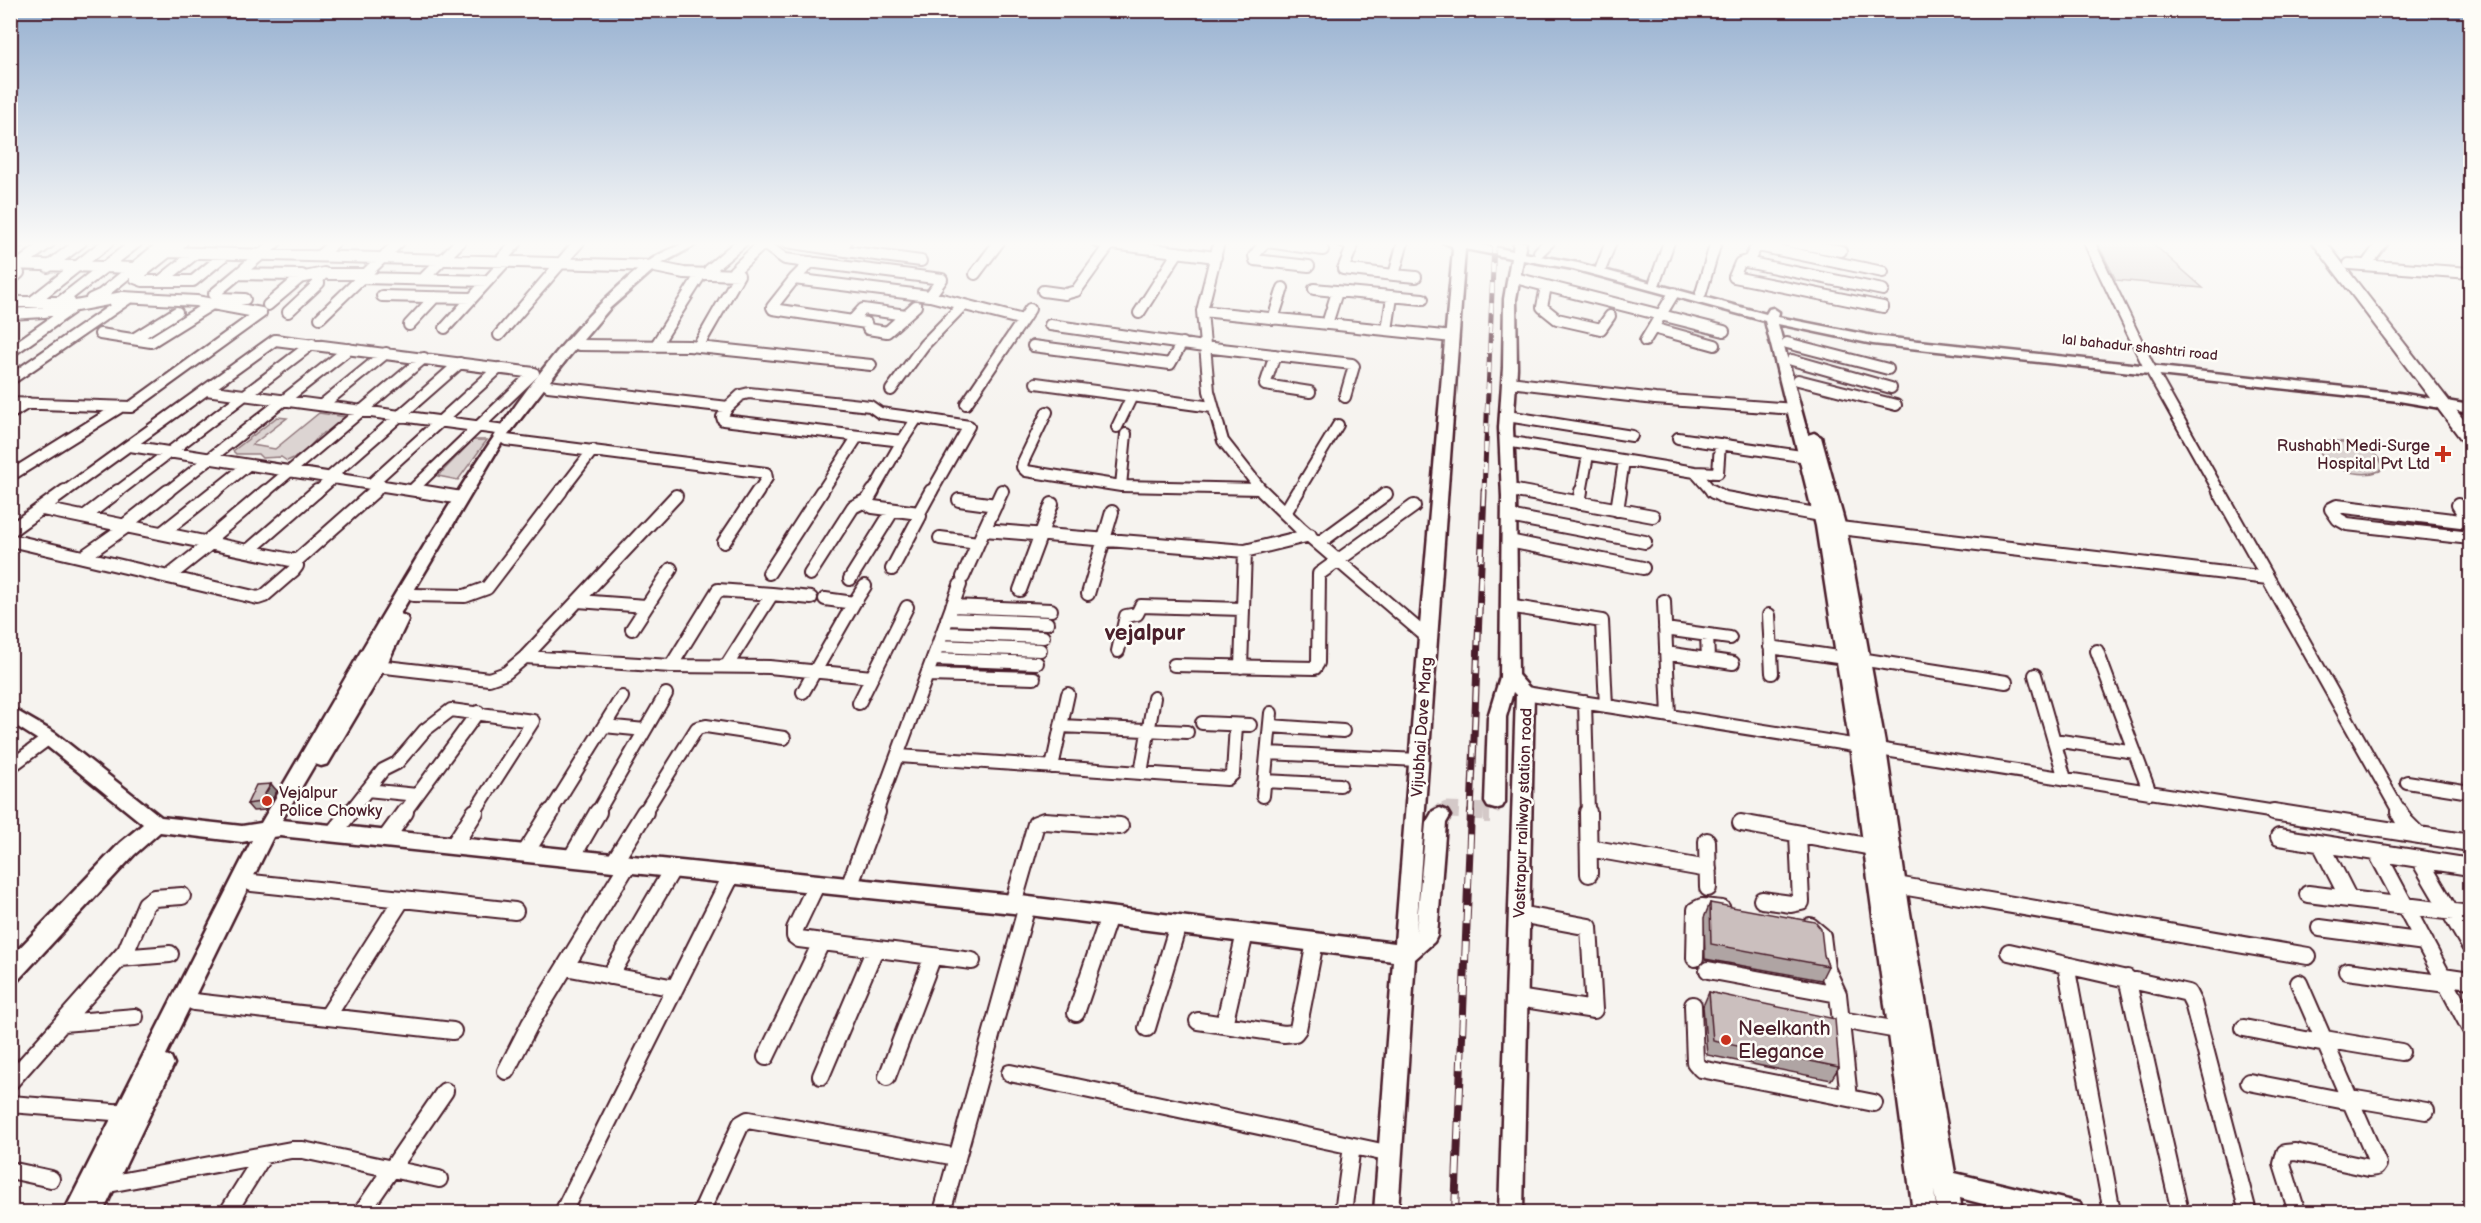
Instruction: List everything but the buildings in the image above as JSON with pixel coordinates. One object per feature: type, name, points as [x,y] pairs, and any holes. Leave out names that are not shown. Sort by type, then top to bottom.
[{"type":"main road","points":[[2368,299],[2459,406]]},
{"type":"main road","points":[[2376,299],[2459,406],[2470,439]]},
{"type":"street","points":[[32,302],[36,299]]},
{"type":"street","points":[[60,302],[64,299]]},
{"type":"street","points":[[10,302],[60,302],[89,299]]},
{"type":"street","points":[[10,314],[44,312],[118,299]]},
{"type":"street","points":[[10,380],[127,299]]},
{"type":"street","points":[[10,403],[130,407],[261,313],[212,304],[154,299]]},
{"type":"street","points":[[268,305],[274,299]]},
{"type":"street","points":[[288,312],[302,299]]},
{"type":"street","points":[[320,318],[340,299]]},
{"type":"street","points":[[409,325],[433,299]]},
{"type":"street","points":[[445,328],[470,299]]},
{"type":"street","points":[[499,334],[530,299]]},
{"type":"street","points":[[76,1212],[273,829],[461,498],[562,356],[613,299]]},
{"type":"street","points":[[90,1212],[252,883],[273,829],[377,666],[413,595],[503,439],[579,345],[620,299]]},
{"type":"street","points":[[658,342],[687,299]]},
{"type":"street","points":[[699,345],[725,299]]},
{"type":"street","points":[[778,299],[772,307],[774,309],[866,323],[868,329],[887,333],[916,306]]},
{"type":"street","points":[[941,299],[1023,320]]},
{"type":"street","points":[[1139,313],[1148,299]]},
{"type":"street","points":[[1205,299],[1202,311],[1204,347],[1212,407],[1223,441],[1260,489],[1427,637]]},
{"type":"street","points":[[1273,319],[1279,299]]},
{"type":"street","points":[[1327,324],[1335,299]]},
{"type":"street","points":[[1387,330],[1392,299]]},
{"type":"street","name":"Vijubhai Dave Marg","points":[[1386,1212],[1427,637],[1453,337],[1453,299]]},
{"type":"street","points":[[1495,802],[1497,717],[1509,677],[1509,516],[1506,441],[1510,299]]},
{"type":"street","points":[[1544,299],[1542,307],[1557,319],[1601,329],[1610,316]]},
{"type":"street","points":[[1600,299],[1724,330]]},
{"type":"street","points":[[1645,341],[1670,299]]},
{"type":"street","points":[[1700,299],[1873,340],[2149,366],[2459,406]]},
{"type":"street","points":[[1720,299],[1778,317]]},
{"type":"street","points":[[1844,299],[1883,307]]},
{"type":"street","points":[[2117,299],[2149,366],[2404,820],[2418,835]]},
{"type":"street","points":[[135,338],[135,341],[147,343],[154,341],[212,304]]},
{"type":"street","points":[[891,390],[915,354],[938,327],[963,305]]},
{"type":"street","points":[[10,352],[74,307]]},
{"type":"street","points":[[852,321],[863,309],[906,315]]},
{"type":"street","points":[[966,405],[1030,309]]},
{"type":"street","points":[[1202,311],[1453,337]]},
{"type":"street","points":[[100,334],[135,338],[177,312]]},
{"type":"street","points":[[1778,317],[1830,490],[1828,523]]},
{"type":"street","points":[[1778,317],[1794,409],[1828,523],[1868,748],[1896,885],[1950,1212]]},
{"type":"street","points":[[1050,325],[1097,343],[1170,364],[1182,343]]},
{"type":"street","points":[[1653,328],[1714,345]]},
{"type":"street","points":[[10,531],[275,340],[534,373],[412,490]]},
{"type":"street","points":[[579,345],[658,342],[871,365]]},
{"type":"street","points":[[1033,346],[1182,343],[1354,364],[1345,398]]},
{"type":"street","points":[[84,517],[312,344]]},
{"type":"street","points":[[83,557],[126,526],[349,349]]},
{"type":"street","points":[[1790,351],[1888,369]]},
{"type":"street","points":[[1790,351],[1891,387]]},
{"type":"street","points":[[322,405],[386,353]]},
{"type":"street","points":[[1275,355],[1264,385],[1310,392]]},
{"type":"street","points":[[168,577],[424,358]]},
{"type":"street","points":[[248,551],[460,363]]},
{"type":"street","points":[[296,561],[440,421],[499,368]]},
{"type":"street","points":[[1798,380],[1896,405]]},
{"type":"street","points":[[1509,382],[1655,399],[1794,409]]},
{"type":"street","points":[[1036,383],[1212,407]]},
{"type":"street","points":[[548,386],[728,407]]},
{"type":"street","points":[[206,390],[480,426],[503,439],[766,473],[767,478],[724,542]]},
{"type":"street","points":[[892,569],[920,516],[919,513],[969,426],[880,413],[870,406],[749,393],[741,395],[728,407],[722,417],[723,420],[902,441]]},
{"type":"street","points":[[1121,486],[1121,431],[1132,396]]},
{"type":"street","points":[[10,414],[28,404]]},
{"type":"street","points":[[11,475],[119,408]]},
{"type":"street","points":[[1047,412],[1023,462],[1022,467],[1026,471],[1121,486],[1260,489]]},
{"type":"street","points":[[1507,416],[1632,436]]},
{"type":"street","points":[[810,574],[853,507],[867,500],[917,418]]},
{"type":"street","points":[[1285,513],[1338,426]]},
{"type":"street","points":[[769,573],[858,436]]},
{"type":"street","points":[[1678,438],[1808,457]]},
{"type":"street","points":[[1506,441],[1695,472],[1719,473],[1720,444]]},
{"type":"street","points":[[130,446],[461,498]]},
{"type":"street","points":[[413,595],[465,596],[486,588],[593,450]]},
{"type":"street","points":[[1580,503],[1588,455]]},
{"type":"street","points":[[1617,510],[1624,461]]},
{"type":"street","points":[[162,533],[248,465]]},
{"type":"street","points":[[1695,472],[1713,493],[1725,498],[1828,523],[2268,578]]},
{"type":"street","points":[[1508,490],[1653,516]]},
{"type":"street","points":[[849,887],[962,581],[1002,492]]},
{"type":"street","points":[[984,530],[1245,551],[1314,539],[1386,494]]},
{"type":"street","points":[[377,666],[489,679],[506,673],[525,657],[676,496]]},
{"type":"street","points":[[867,500],[866,503],[873,507],[919,513]]},
{"type":"street","points":[[958,500],[996,505]]},
{"type":"street","points":[[1020,590],[1052,504]]},
{"type":"street","points":[[2458,505],[2470,523]]},
{"type":"street","points":[[1174,665],[1311,669],[1317,666],[1317,579],[1322,570],[1340,561],[1414,506]]},
{"type":"street","points":[[2470,523],[2337,506],[2331,509],[2338,519],[2347,524],[2470,538]]},
{"type":"street","points":[[43,508],[296,561]]},
{"type":"street","points":[[850,579],[893,510]]},
{"type":"street","points":[[1088,594],[1112,512]]},
{"type":"street","points":[[2401,513],[2413,532]]},
{"type":"street","points":[[1509,516],[1645,542]]},
{"type":"street","points":[[940,538],[978,543]]},
{"type":"street","points":[[10,540],[258,598],[264,596],[294,570],[297,566],[296,561]]},
{"type":"street","points":[[1509,541],[1642,568]]},
{"type":"street","points":[[1241,667],[1245,551]]},
{"type":"street","points":[[632,629],[671,569]]},
{"type":"street","points":[[803,692],[865,586]]},
{"type":"street","points":[[671,666],[718,590],[811,598]]},
{"type":"street","points":[[727,665],[772,594]]},
{"type":"street","points":[[825,599],[854,603]]},
{"type":"street","points":[[578,601],[646,606]]},
{"type":"street","points":[[1664,601],[1668,716]]},
{"type":"street","points":[[1118,651],[1126,616],[1136,614],[1140,606],[1242,609]]},
{"type":"street","points":[[1509,606],[1602,621],[1606,706]]},
{"type":"street","points":[[859,703],[907,608]]},
{"type":"street","points":[[950,613],[1051,609]]},
{"type":"street","points":[[950,613],[1047,623]]},
{"type":"street","points":[[1769,615],[1772,673]]},
{"type":"street","points":[[1665,629],[1730,638]]},
{"type":"street","points":[[1707,635],[1708,659]]},
{"type":"street","points":[[938,646],[1041,644]]},
{"type":"street","points":[[938,646],[1037,663]]},
{"type":"street","points":[[1770,646],[2006,682]]},
{"type":"street","points":[[2097,651],[2150,793]]},
{"type":"street","points":[[1666,653],[1733,663]]},
{"type":"street","points":[[525,657],[671,666],[727,665],[872,677]]},
{"type":"street","points":[[928,675],[1034,678]]},
{"type":"street","points":[[2035,675],[2065,779]]},
{"type":"street","name":"Vastrapur railway station road","points":[[1509,677],[1525,693],[1511,1212]]},
{"type":"street","points":[[1525,693],[2470,843]]},
{"type":"street","points":[[572,857],[666,694]]},
{"type":"street","points":[[1052,767],[1068,694]]},
{"type":"street","points":[[526,852],[622,697]]},
{"type":"street","points":[[1141,773],[1154,698]]},
{"type":"street","points":[[1585,702],[1589,874]]},
{"type":"street","points":[[334,832],[383,770],[397,763],[425,730],[448,711],[456,709],[529,720],[533,724],[454,845]]},
{"type":"street","points":[[386,837],[478,712]]},
{"type":"street","points":[[10,713],[49,738],[156,824],[242,834],[273,829],[386,837],[1020,905],[1406,954],[1427,936],[1436,823],[1440,816]]},
{"type":"street","points":[[1263,796],[1270,720],[1343,731]]},
{"type":"street","points":[[899,756],[1230,779],[1243,725],[1202,723]]},
{"type":"street","points":[[604,726],[645,730]]},
{"type":"street","points":[[506,1071],[530,1024],[565,967],[698,728],[706,726],[784,738]]},
{"type":"street","points":[[1061,726],[1187,732]]},
{"type":"street","points":[[10,767],[49,738]]},
{"type":"street","points":[[2054,740],[2135,752]]},
{"type":"street","points":[[1868,748],[1872,847],[1925,1212]]},
{"type":"street","points":[[1267,753],[1419,760]]},
{"type":"street","points":[[1265,781],[1340,785]]},
{"type":"street","points":[[2407,782],[2470,792]]},
{"type":"street","points":[[367,790],[417,795]]},
{"type":"street","points":[[942,1212],[1020,905],[1036,824],[1044,821],[1120,826]]},
{"type":"street","points":[[1741,823],[1872,847]]},
{"type":"street","points":[[10,973],[127,849],[156,824]]},
{"type":"street","points":[[1762,900],[1791,904],[1801,902],[1798,834]]},
{"type":"street","points":[[2279,837],[2470,867]]},
{"type":"street","points":[[1707,841],[1708,888]]},
{"type":"street","points":[[2321,844],[2349,899]]},
{"type":"street","points":[[1589,848],[1707,869]]},
{"type":"street","points":[[2377,853],[2469,1024]]},
{"type":"street","points":[[2419,859],[2470,946]]},
{"type":"street","points":[[610,976],[673,868]]},
{"type":"street","points":[[563,1212],[732,874]]},
{"type":"street","points":[[252,883],[515,911]]},
{"type":"street","points":[[817,883],[795,929],[795,936],[799,939],[972,961]]},
{"type":"street","points":[[1896,885],[2308,956]]},
{"type":"street","points":[[2308,894],[2470,914]]},
{"type":"street","points":[[10,1082],[120,958],[132,941],[146,904],[154,898],[182,896]]},
{"type":"street","points":[[327,1017],[402,899]]},
{"type":"street","points":[[1695,958],[1694,914],[1698,908],[1707,907],[1742,913]]},
{"type":"street","points":[[1517,998],[1594,1010],[1590,927],[1519,914]]},
{"type":"street","points":[[1076,1013],[1109,916]]},
{"type":"street","points":[[1800,923],[1814,928],[1822,936],[1826,968],[1838,994],[1850,1098]]},
{"type":"street","points":[[1147,1028],[1178,925]]},
{"type":"street","points":[[2320,928],[2425,942]]},
{"type":"street","points":[[1224,1025],[1245,933]]},
{"type":"street","points":[[1198,1021],[1284,1034],[1295,1033],[1298,1029],[1315,942]]},
{"type":"street","points":[[766,1057],[821,943]]},
{"type":"street","points":[[821,1076],[875,949]]},
{"type":"street","points":[[2009,952],[2182,991],[2191,997],[2248,1212]]},
{"type":"street","points":[[120,958],[170,954]]},
{"type":"street","points":[[887,1077],[933,956]]},
{"type":"street","points":[[2066,965],[2112,1212]]},
{"type":"street","points":[[565,967],[675,988]]},
{"type":"street","points":[[1708,970],[1838,994]]},
{"type":"street","points":[[2347,970],[2445,980],[2470,980]]},
{"type":"street","points":[[2127,978],[2180,1212]]},
{"type":"street","points":[[2297,1212],[2282,1164],[2285,1153],[2295,1152],[2369,1168],[2376,1167],[2378,1164],[2299,983]]},
{"type":"street","points":[[194,1002],[453,1030]]},
{"type":"street","points":[[1693,1005],[1695,1062],[1701,1069],[1874,1103]]},
{"type":"street","points":[[63,1023],[135,1017]]},
{"type":"street","points":[[1820,1021],[1898,1030]]},
{"type":"street","points":[[2244,1028],[2401,1052]]},
{"type":"street","points":[[1010,1073],[1390,1154]]},
{"type":"street","points":[[2249,1082],[2426,1111]]},
{"type":"street","points":[[362,1212],[445,1091]]},
{"type":"street","points":[[10,1104],[126,1113]]},
{"type":"street","points":[[701,1212],[741,1124],[748,1120],[957,1157]]},
{"type":"street","points":[[1344,1212],[1352,1146]]},
{"type":"street","points":[[103,1185],[291,1150],[303,1150],[439,1179]]},
{"type":"street","points":[[228,1212],[263,1156]]},
{"type":"street","points":[[10,1170],[51,1179]]},
{"type":"street","points":[[1919,1175],[2035,1206],[2071,1212]]},
{"type":"shaded area","points":[[319,413],[347,417],[333,429],[320,435],[293,459],[287,461],[281,457],[262,458],[258,454],[236,454],[233,451],[277,417],[287,418],[252,445],[275,449]]},
{"type":"shaded area","points":[[473,440],[487,440],[458,480],[438,476]]},
{"type":"shaded area","points":[[2343,442],[2367,449],[2379,459],[2383,466],[2380,471],[2372,473],[2354,473],[2336,467],[2322,456],[2318,448],[2321,443]]},
{"type":"tunnel","points":[[1490,812],[1495,802]]},
{"type":"tunnel","points":[[1443,813],[1447,810],[1490,812]]},
{"type":"tunnel","points":[[1440,816],[1445,812]]},
{"type":"tunnel","points":[[1484,812],[1490,812]]},
{"type":"railway","points":[[1484,493],[1492,299]]},
{"type":"railway","points":[[1471,813],[1484,491]]},
{"type":"railway","points":[[1455,1212],[1471,812]]},
{"type":"place","name":"Rushabh Medi-Surge Hospital Pvt Ltd","points":[[2443,454]]},
{"type":"place","name":"Vejalpur Police Chowky","points":[[267,801]]},
{"type":"place","name":"Neelkanth Elegance","points":[[1726,1040]]},
{"type":"district","name":"vejalpur","points":[[1145,632]]}]
